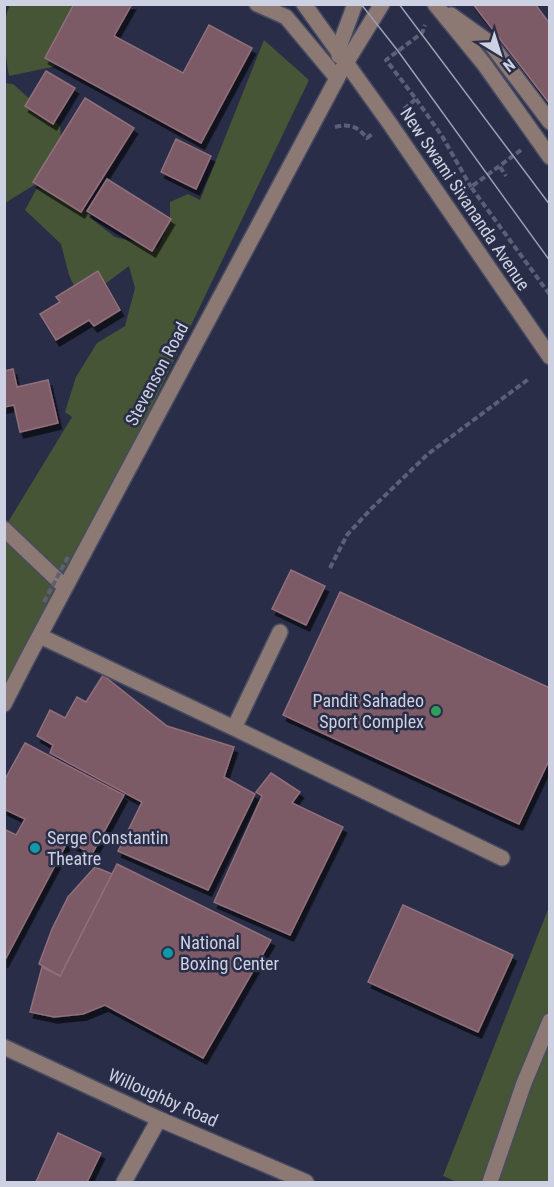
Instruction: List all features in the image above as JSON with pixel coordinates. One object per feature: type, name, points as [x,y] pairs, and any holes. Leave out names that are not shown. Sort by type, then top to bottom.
[{"type":"street","name":"New Swami Sivananda Avenue","points":[[257,4],[286,17],[388,121],[549,357]]},
{"type":"street","points":[[304,4],[338,50],[341,71]]},
{"type":"street","points":[[338,50],[355,4]]},
{"type":"street","name":"Stevenson Road","points":[[4,704],[341,71],[382,4]]},
{"type":"street","points":[[433,8],[490,43],[549,122]]},
{"type":"street","points":[[433,8],[484,64],[549,158]]},
{"type":"street","points":[[4,529],[65,587]]},
{"type":"street","points":[[234,728],[280,632]]},
{"type":"street","points":[[40,636],[502,858]]},
{"type":"street","points":[[490,1182],[524,1083],[549,1022]]},
{"type":"street","name":"Willoughby Road","points":[[4,1047],[159,1119],[306,1182]]},
{"type":"street","points":[[124,1182],[159,1119]]},
{"type":"path","points":[[433,8],[422,33],[386,60],[442,136],[471,187],[549,295]]},
{"type":"path","points":[[331,129],[350,125],[359,129],[368,138],[416,99]]},
{"type":"path","points":[[471,187],[526,147]]},
{"type":"path","points":[[500,167],[506,176]]},
{"type":"path","points":[[330,568],[347,535],[420,462],[530,378]]},
{"type":"path","points":[[44,603],[69,555]]},
{"type":"green space","points":[[10,5],[102,5],[73,57],[52,67],[9,76],[4,30]]},
{"type":"green space","points":[[264,40],[309,80],[65,587],[5,696],[5,527],[72,417],[65,412],[76,377],[97,343],[125,326],[135,288],[129,266],[105,284],[78,294],[69,275],[61,244],[25,210],[37,188],[72,193],[93,220],[115,237],[158,248],[170,220],[170,202],[188,194],[200,200]]},
{"type":"green space","points":[[5,83],[13,84],[60,126],[63,158],[44,179],[5,203]]},
{"type":"green space","points":[[549,907],[549,1182],[457,1182],[443,1176]]},
{"type":"building","points":[[74,4],[132,4],[114,36],[183,73],[209,25],[252,48],[201,143],[45,58]]},
{"type":"building","points":[[473,4],[535,4],[550,24],[550,104]]},
{"type":"building","points":[[46,71],[75,88],[53,124],[25,106]]},
{"type":"building","points":[[85,98],[134,128],[81,212],[33,182]]},
{"type":"building","points":[[176,139],[211,156],[196,189],[161,172]]},
{"type":"building","points":[[107,179],[171,219],[152,251],[87,211]]},
{"type":"building","points":[[98,271],[120,310],[94,326],[89,320],[56,340],[40,314],[60,302],[56,297]]},
{"type":"building","points":[[13,369],[17,387],[48,380],[58,423],[20,432],[14,405],[4,407],[4,371]]},
{"type":"building","points":[[291,570],[325,586],[306,625],[272,609]]},
{"type":"building","name":"Pandit Sahadeo Sport Complex","points":[[340,592],[550,688],[550,758],[519,824],[283,715]]},
{"type":"building","points":[[103,675],[167,726],[234,747],[224,777],[255,794],[208,890],[118,851],[142,802],[50,753],[53,745],[37,736],[50,710],[65,718],[77,697],[86,702]]},
{"type":"building","name":"Serge Constantin Theatre","points":[[25,743],[124,795],[92,854],[68,841],[4,962],[4,829],[16,835],[25,819],[4,809],[4,781]]},
{"type":"building","points":[[271,773],[300,792],[292,803],[343,827],[290,935],[214,902],[262,796],[256,792]]},
{"type":"building","name":"National Boxing Center","points":[[117,864],[271,940],[203,1058],[105,1005],[83,1014],[54,1017],[30,1012],[42,967],[60,976]]},
{"type":"building","points":[[95,867],[112,874],[60,976],[39,964],[52,929],[68,897]]},
{"type":"building","points":[[403,905],[513,955],[478,1032],[368,982]]},
{"type":"building","points":[[58,1133],[101,1153],[87,1182],[36,1182]]},
{"type":"tram line","points":[[361,4],[398,51],[550,261]]},
{"type":"tram line","points":[[399,4],[550,205]]},
{"type":"place","name":"Pandit Sahadeo Sport Complex","points":[[436,711]]},
{"type":"place","name":"Serge Constantin Theatre","points":[[35,848]]},
{"type":"place","name":"National Boxing Center","points":[[168,953]]}]
